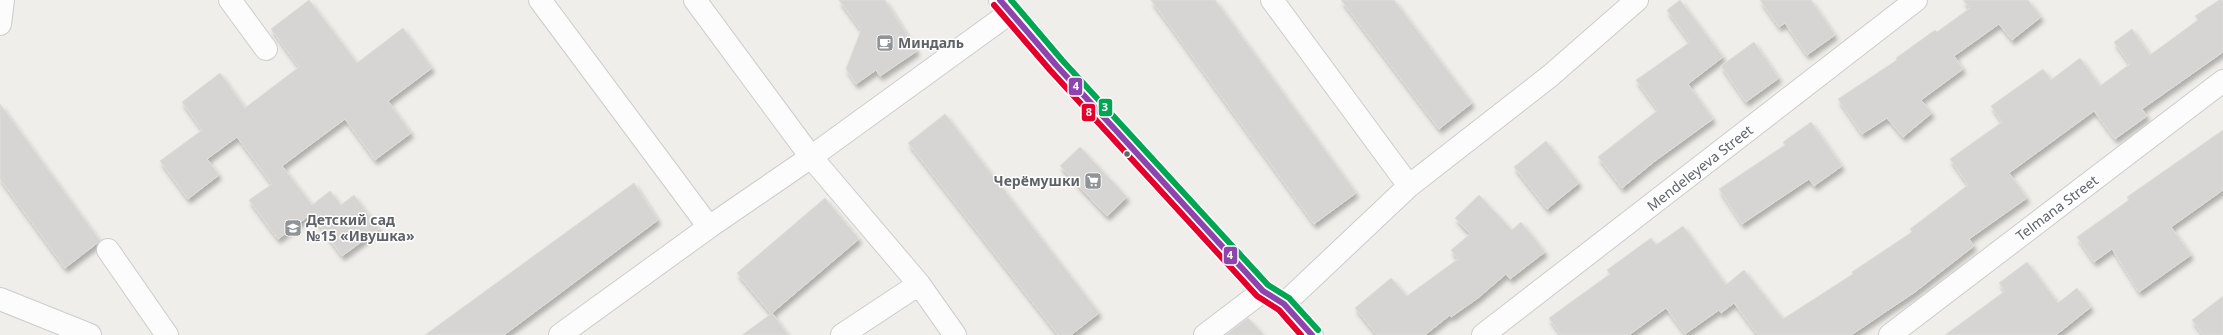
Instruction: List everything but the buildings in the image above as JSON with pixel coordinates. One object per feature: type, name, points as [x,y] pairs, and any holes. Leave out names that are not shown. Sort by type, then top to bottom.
[{"type":"street","points":[[0,24],[3,0]]},
{"type":"street","points":[[230,0],[266,49]]},
{"type":"street","points":[[540,0],[709,227]]},
{"type":"street","points":[[695,0],[811,157],[919,284],[955,335]]},
{"type":"street","points":[[1272,0],[1409,186]]},
{"type":"street","points":[[1284,304],[1409,186],[1550,76],[1637,0]]},
{"type":"street","name":"Mendeleyeva Street","points":[[1483,335],[1916,0]]},
{"type":"street","points":[[560,335],[709,227],[811,157],[1006,6],[1056,65],[1263,291],[1284,304],[1312,335]]},
{"type":"street","name":"Telmana Street","points":[[1890,335],[2223,81]]},
{"type":"street","points":[[108,250],[167,335]]},
{"type":"street","points":[[842,335],[919,284]]},
{"type":"street","points":[[1205,335],[1263,291]]},
{"type":"street","points":[[0,299],[90,335]]},
{"type":"transit line","name":"4","points":[[1000,0],[1056,65],[1263,291],[1284,304],[1312,335]]},
{"type":"transit line","name":"3","points":[[1011,0],[1062,60],[1268,285],[1289,298],[1318,330]]},
{"type":"transit line","name":"8","points":[[994,5],[1050,70],[1257,296],[1279,310],[1301,335]]},
{"type":"place","name":"Миндаль","points":[[885,43]]},
{"type":"place","name":"Черёмушки","points":[[1093,181]]},
{"type":"place","name":"Детский сад №15 «Ивушка»","points":[[293,228]]}]
